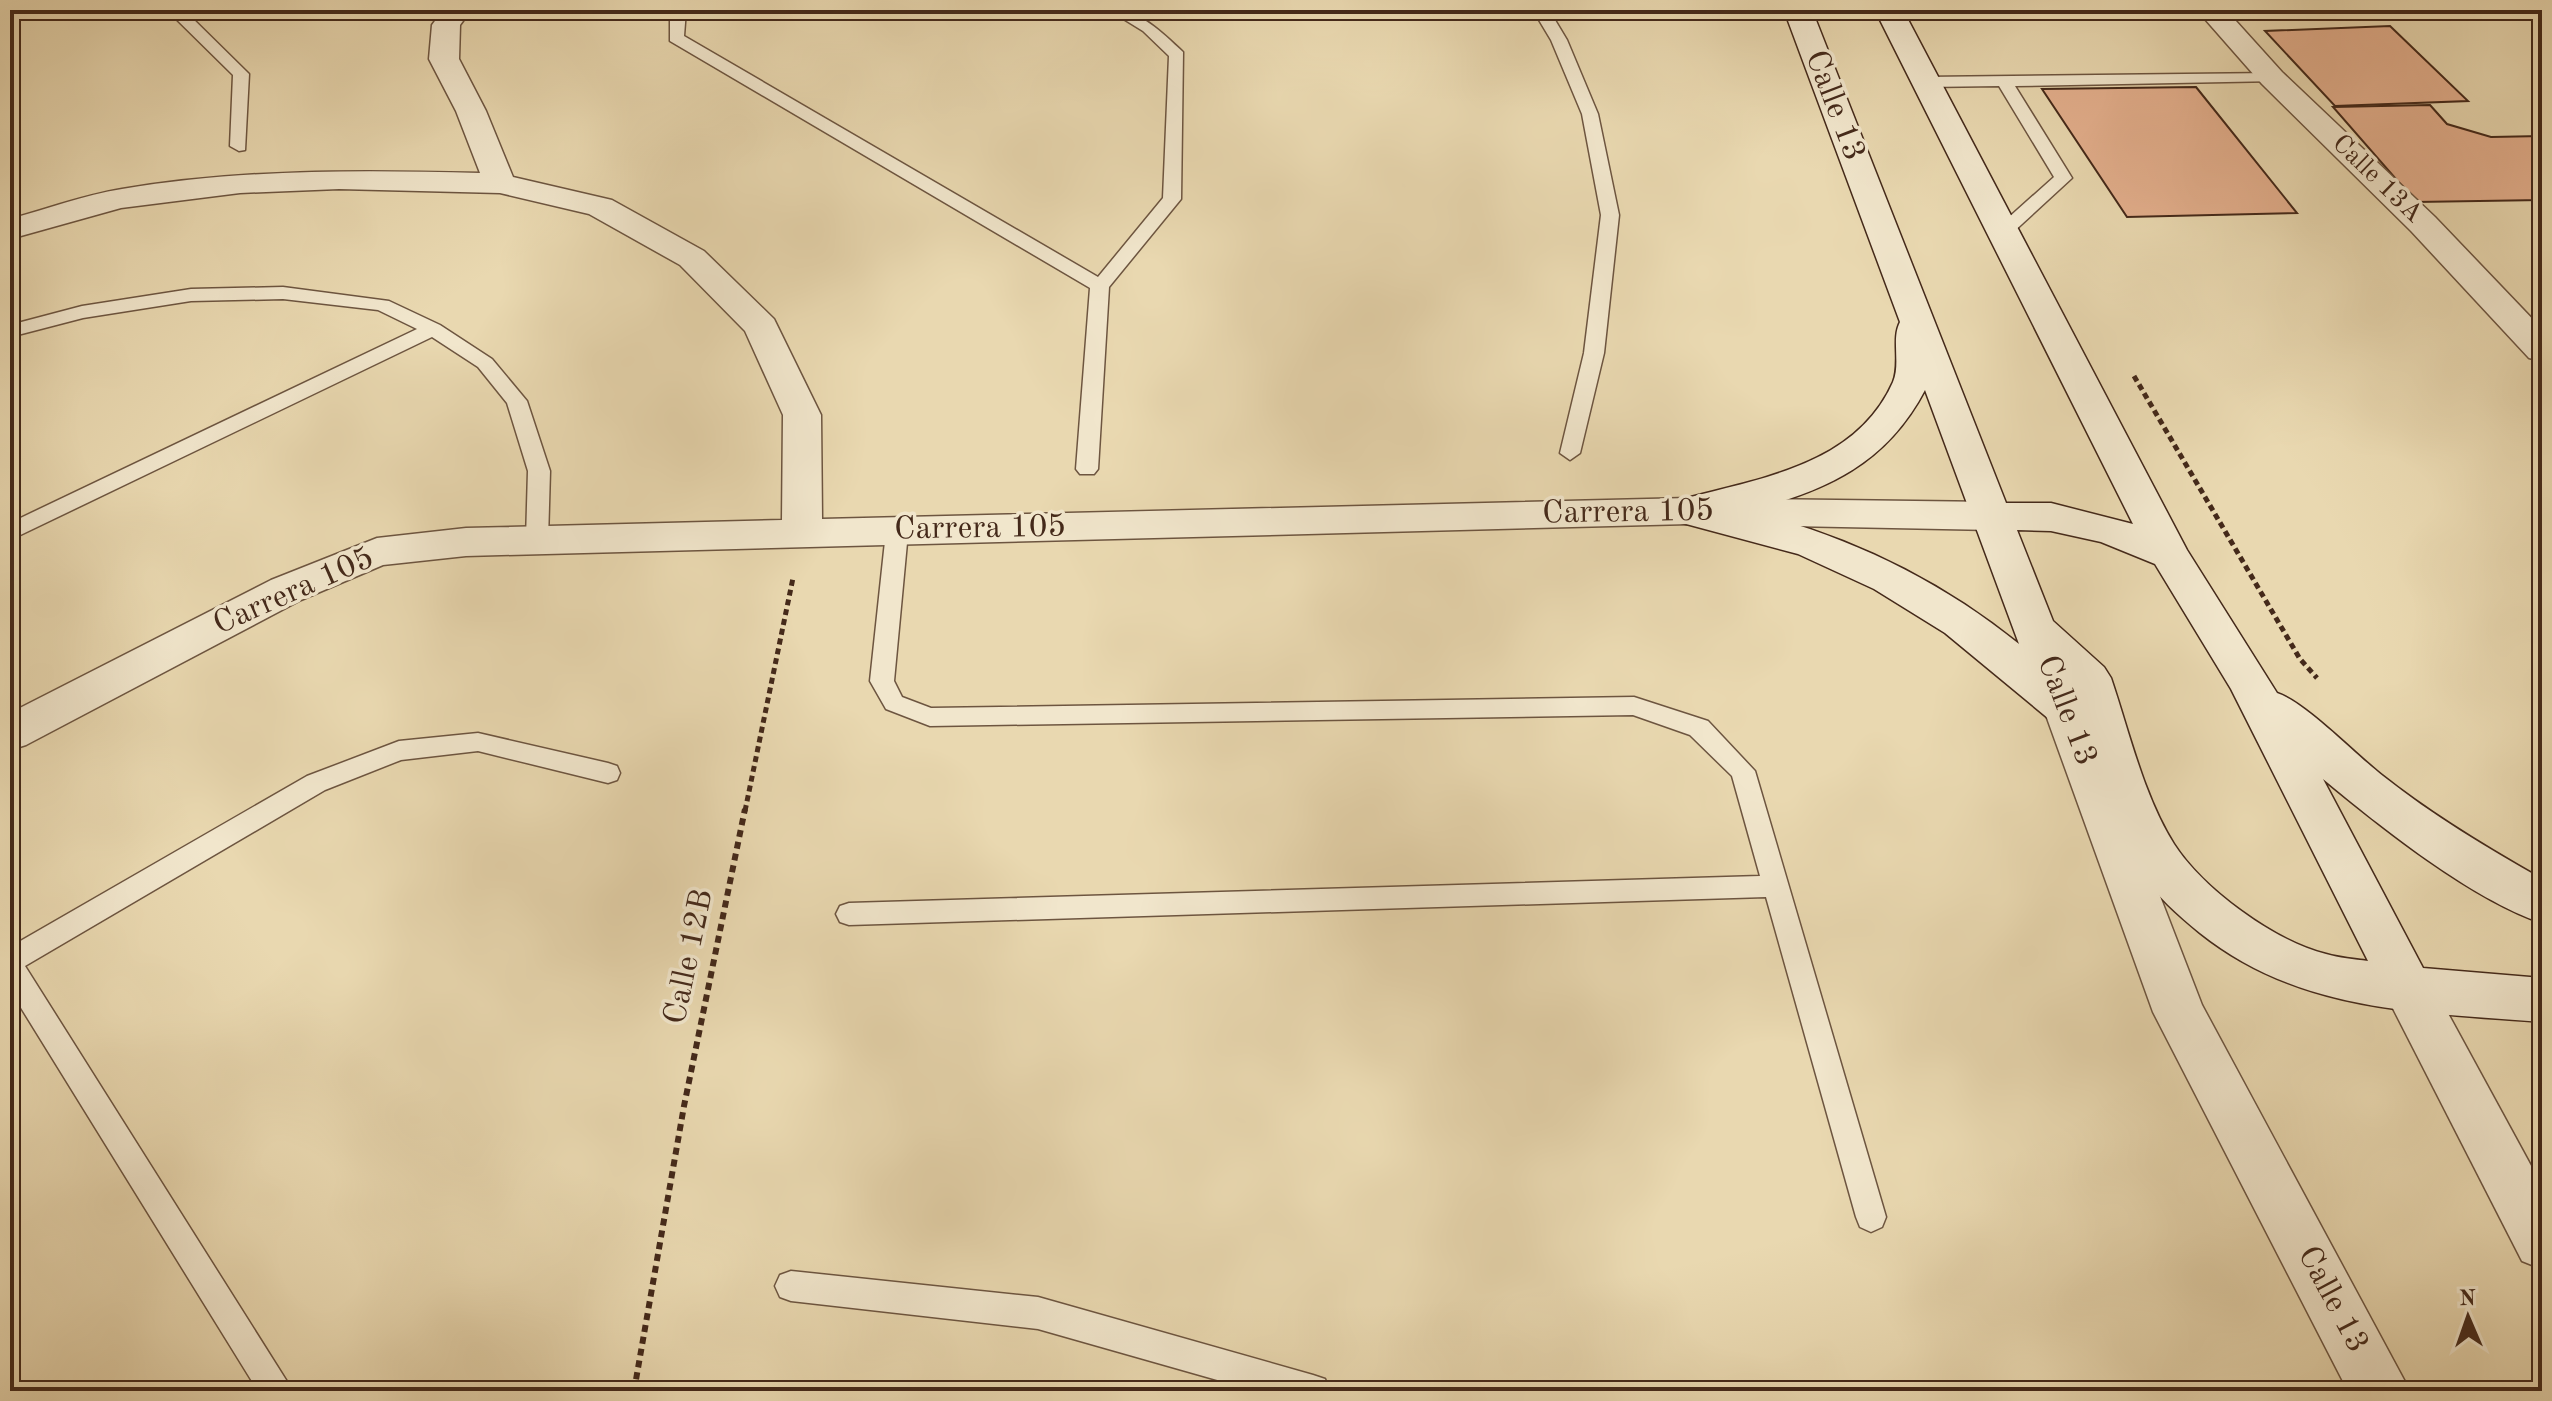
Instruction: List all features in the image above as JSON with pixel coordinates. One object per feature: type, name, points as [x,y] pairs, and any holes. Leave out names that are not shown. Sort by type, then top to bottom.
[{"type":"street","points":[[457,10],[446,25],[444,59],[471,111],[500,183]]},
{"type":"street","name":"Calle 13","points":[[1798,10],[1993,516],[2179,1012],[2380,1391]]},
{"type":"street","points":[[1889,10],[2169,554],[2250,683],[2542,1242]]},
{"type":"street","name":"Calle 13A","points":[[2211,10],[2272,78],[2423,224],[2542,350]]},
{"type":"street","points":[[10,229],[119,199],[240,183],[339,179],[500,183],[600,207],[692,258],[761,327],[802,415],[802,534]]},
{"type":"street","points":[[1689,511],[1755,498],[1813,477],[1859,449],[1893,416],[1913,379],[1916,320]]},
{"type":"street","points":[[1689,511],[1773,531],[1856,562],[1934,602],[2007,654],[2065,707]]},
{"type":"street","name":"Carrera 105","points":[[10,733],[286,590],[377,552],[466,542],[1689,511],[2051,517],[2111,530],[2169,554]]},
{"type":"street","points":[[2035,628],[2089,678],[2134,811],[2158,859],[2190,897],[2245,940],[2287,962],[2326,976],[2408,989],[2542,1000]]},
{"type":"street","points":[[2250,683],[2314,746],[2392,810],[2485,872],[2542,903]]},
{"type":"lane","points":[[175,10],[241,74],[239,146]]},
{"type":"lane","points":[[678,10],[676,38],[1100,286]]},
{"type":"lane","points":[[1087,469],[1100,286],[1172,199],[1177,55],[1148,28],[1117,10]]},
{"type":"lane","points":[[1541,10],[1559,40],[1590,114],[1610,215],[1594,353],[1570,453]]},
{"type":"lane","points":[[1926,82],[2272,78]]},
{"type":"lane","points":[[2004,81],[2063,178],[2004,231]]},
{"type":"lane","points":[[10,331],[82,312],[191,295],[283,293],[382,305],[433,329],[485,363],[517,401],[539,471],[537,540]]},
{"type":"lane","points":[[10,532],[433,329]]},
{"type":"lane","points":[[897,532],[882,681],[894,703],[930,717],[1634,706],[1699,728],[1743,771],[1871,1217]]},
{"type":"lane","points":[[277,1391],[10,963],[316,783],[399,751],[478,742],[608,773]]},
{"type":"lane","points":[[849,914],[1777,886]]},
{"type":"lane","points":[[791,1286],[1038,1313],[1313,1391]]},
{"type":"path","points":[[2130,370],[2300,659],[2325,687]]},
{"type":"path","name":"Calle 12B","points":[[634,1391],[684,1106],[802,534]]},
{"type":"building","points":[[2390,26],[2468,101],[2335,106],[2265,31]]},
{"type":"building","points":[[2196,87],[2297,213],[2127,217],[2042,89]]},
{"type":"building","points":[[2430,105],[2447,124],[2491,137],[2542,136],[2542,200],[2416,202],[2333,107]]}]
